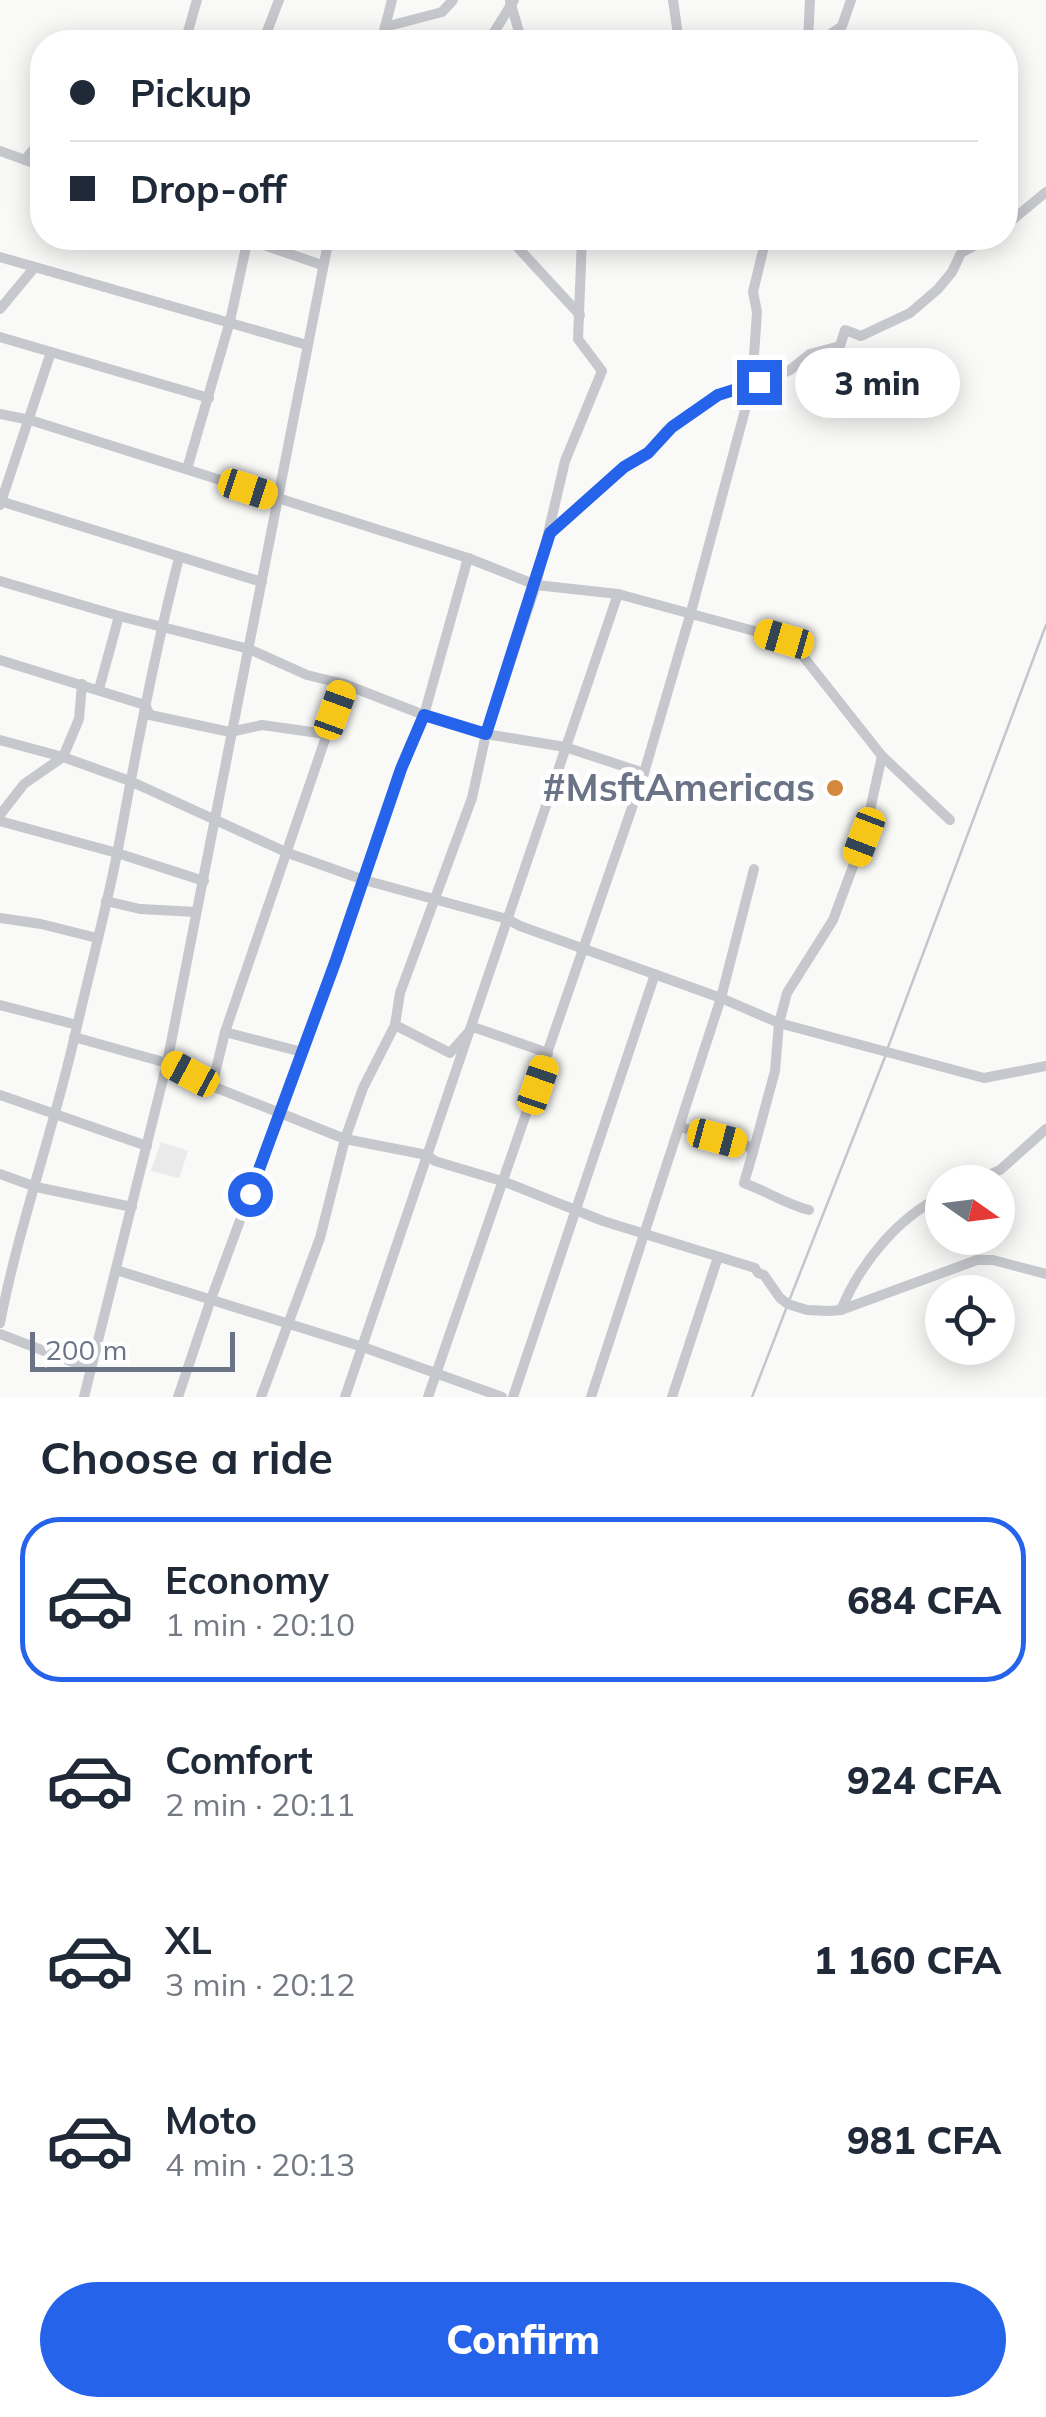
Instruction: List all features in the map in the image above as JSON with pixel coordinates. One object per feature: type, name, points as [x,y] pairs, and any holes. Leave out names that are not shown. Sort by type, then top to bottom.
[{"type":"street","points":[[188,30],[197,0]]},
{"type":"street","points":[[267,30],[278,0]]},
{"type":"street","points":[[384,30],[392,0]]},
{"type":"street","points":[[385,27],[442,12],[452,0]]},
{"type":"street","points":[[672,0],[677,30]]},
{"type":"street","points":[[809,30],[810,0]]},
{"type":"street","points":[[836,30],[842,26],[851,0]]},
{"type":"street","points":[[495,30],[511,1]]},
{"type":"street","points":[[511,1],[519,30]]},
{"type":"street","points":[[0,150],[30,162]]},
{"type":"street","points":[[25,160],[30,154]]},
{"type":"street","points":[[1018,215],[1046,192]]},
{"type":"street","points":[[187,470],[230,321],[244,250]]},
{"type":"street","points":[[280,250],[322,265]]},
{"type":"street","points":[[84,1397],[168,1063],[326,250]]},
{"type":"street","points":[[520,250],[580,315]]},
{"type":"street","points":[[261,1397],[320,1238],[344,1138],[394,1025],[400,993],[472,798],[486,734],[536,585],[565,461],[602,371],[578,339],[582,250]]},
{"type":"street","points":[[428,1397],[644,773],[752,384],[756,312],[753,292],[763,250]]},
{"type":"street","points":[[550,533],[624,467],[648,453],[672,427],[718,395],[790,370],[810,354],[840,346],[845,330],[861,336],[910,313],[938,290],[966,250]]},
{"type":"street","points":[[0,258],[307,345]]},
{"type":"street","points":[[0,309],[34,268]]},
{"type":"street","points":[[0,337],[209,398]]},
{"type":"street","points":[[51,352],[0,503],[262,582]]},
{"type":"street","points":[[0,414],[30,420],[468,558],[536,585],[618,594],[790,642],[882,756],[950,820]]},
{"type":"street","points":[[0,1322],[12,1262],[55,1114],[106,901],[144,705],[179,558]]},
{"type":"street","points":[[178,1397],[401,769],[424,715],[468,558]]},
{"type":"street","points":[[0,581],[249,649],[307,676],[344,684],[486,734],[564,747],[644,773]]},
{"type":"street","points":[[345,1397],[618,594]]},
{"type":"street","points":[[99,689],[118,616]]},
{"type":"street","points":[[0,660],[144,705],[150,714],[230,732],[262,725],[326,734]]},
{"type":"street","points":[[82,684],[79,719],[63,757],[24,784],[0,818],[204,882]]},
{"type":"street","points":[[212,1086],[225,1032],[344,684]]},
{"type":"street","points":[[0,740],[130,780],[288,853],[364,880],[507,919],[779,1023],[984,1078],[1046,1066]]},
{"type":"street","points":[[809,1210],[744,1183],[775,1071],[786,993],[833,920],[864,837],[882,756]]},
{"type":"street","points":[[591,1397],[720,998],[754,869]]},
{"type":"street","points":[[106,901],[140,909],[196,912]]},
{"type":"street","points":[[0,918],[97,938]]},
{"type":"street","points":[[513,1397],[654,974]]},
{"type":"street","points":[[0,1005],[77,1024]]},
{"type":"street","points":[[394,1025],[450,1053],[473,1027]]},
{"type":"street","points":[[473,1027],[548,1052]]},
{"type":"street","points":[[225,1032],[302,1052]]},
{"type":"street","points":[[74,1037],[168,1063],[280,1115],[344,1138],[427,1155],[435,1162],[505,1182],[646,1235],[754,1268],[788,1304],[807,1310],[841,1310],[978,1260],[993,1260],[1046,1274]]},
{"type":"street","points":[[0,1095],[147,1146]]},
{"type":"street","points":[[680,1127],[748,1146],[753,1152]]},
{"type":"street","points":[[1006,1165],[1046,1129]]},
{"type":"street","points":[[0,1174],[132,1207]]},
{"type":"street","points":[[841,1310],[878,1246],[925,1206]]},
{"type":"street","points":[[0,1257],[12,1262]]},
{"type":"street","points":[[672,1397],[718,1257]]},
{"type":"street","points":[[116,1270],[362,1347],[502,1397]]},
{"type":"street","points":[[0,1334],[91,1368]]},
{"type":"shaded area","points":[[161,1142],[188,1151],[179,1178],[151,1171]]},
{"type":"waterway","points":[[887,1050],[1046,625]]},
{"type":"waterway","points":[[789,1301],[885,1057]]},
{"type":"waterway","points":[[752,1397],[786,1309]]},
{"type":"place","name":"#MsftAmericas","points":[[835,788]]},
{"type":"route","points":[[250,1194],[401,769],[424,715],[486,734],[550,533],[624,467],[648,453],[672,427],[718,395],[759,382]]}]
